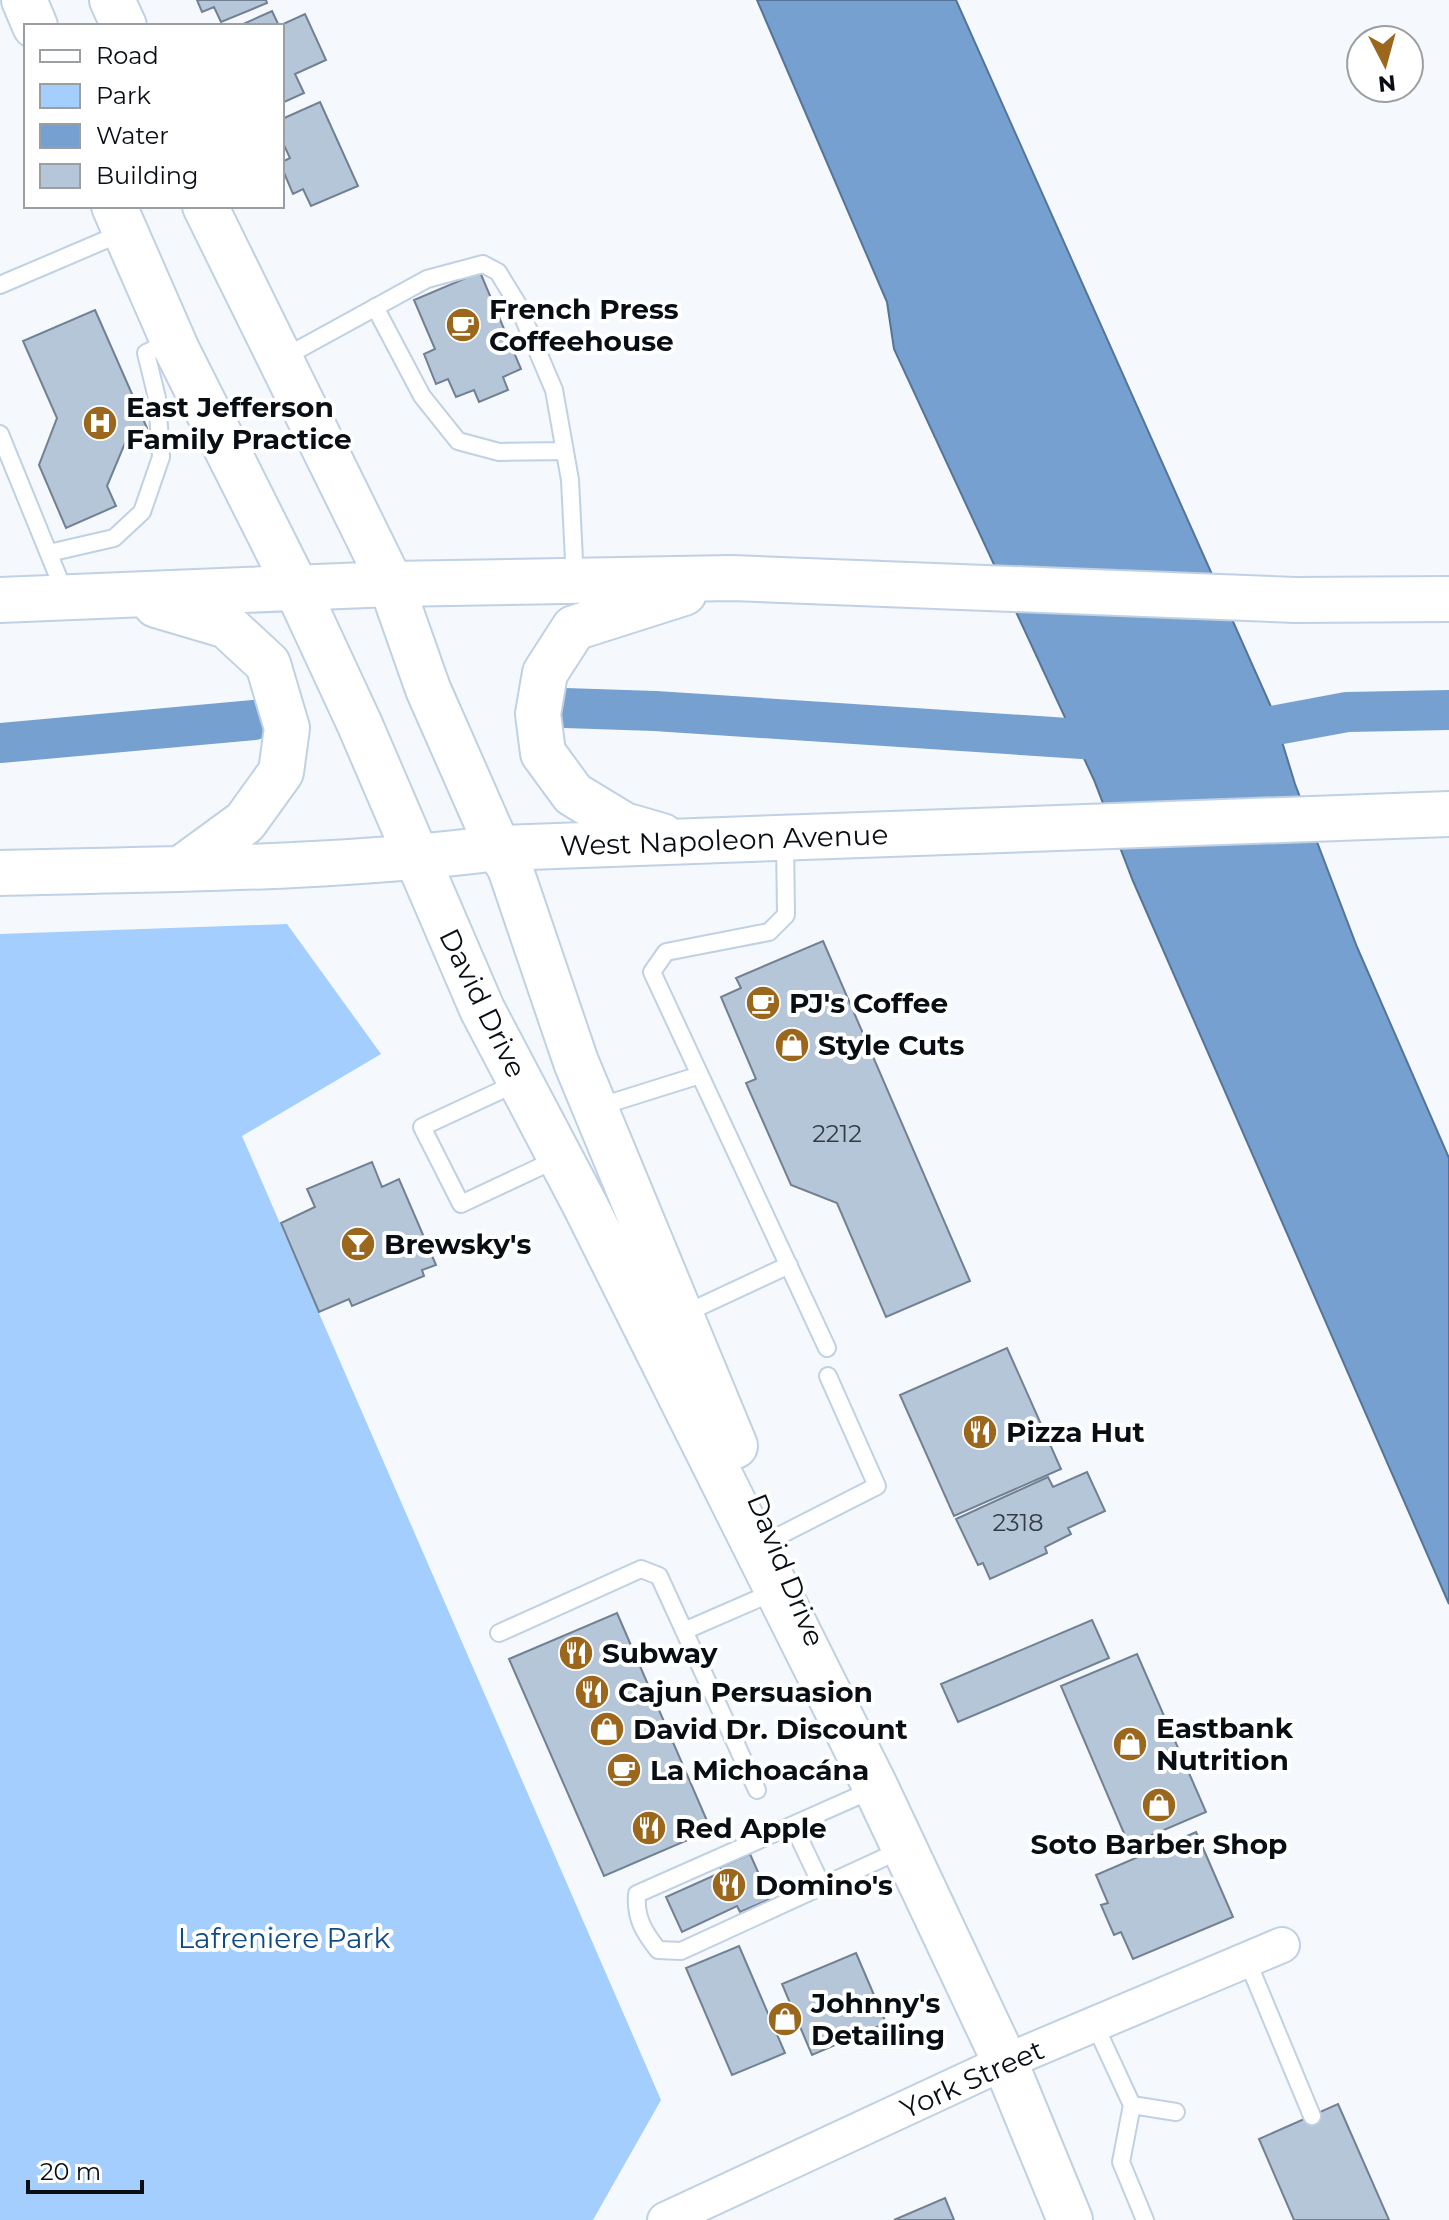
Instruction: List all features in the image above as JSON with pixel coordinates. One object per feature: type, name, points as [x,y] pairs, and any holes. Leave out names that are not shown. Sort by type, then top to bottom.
[{"type":"main road","points":[[24,0],[34,24]]},
{"type":"main road","points":[[112,0],[123,24]]},
{"type":"main road","name":"David Drive","points":[[206,208],[391,584],[428,689],[498,848],[510,868],[576,1062],[681,1315],[764,1543]]},
{"type":"main road","name":"David Drive","points":[[120,218],[173,340],[296,587],[360,725],[482,1009],[764,1543],[1005,2062],[1070,2220]]},
{"type":"main road","points":[[681,841],[624,825],[573,794],[543,753],[538,714],[545,673],[574,628],[732,578]]},
{"type":"main road","points":[[0,600],[391,584],[732,578],[1295,600],[1449,599]]},
{"type":"main road","points":[[126,596],[227,626],[268,664],[287,728],[281,772],[245,822],[182,868]]},
{"type":"main road","name":"West Napoleon Avenue","points":[[0,873],[416,858],[498,848],[1449,814]]},
{"type":"street","name":"York Street","points":[[665,2220],[1005,2062],[1282,1945]]},
{"type":"lane","points":[[0,285],[120,218]]},
{"type":"lane","points":[[280,359],[427,279],[483,264],[498,272],[517,303],[554,390],[570,480],[576,581]]},
{"type":"lane","points":[[375,307],[422,396],[458,441],[499,452],[565,451]]},
{"type":"lane","points":[[49,553],[114,538],[142,512],[161,457],[157,398],[146,353],[173,340]]},
{"type":"lane","points":[[0,434],[66,598]]},
{"type":"lane","points":[[785,838],[786,915],[769,932],[666,952],[652,972],[827,1348]]},
{"type":"lane","points":[[596,1108],[700,1075]]},
{"type":"lane","points":[[520,1081],[422,1127],[461,1204],[560,1157]]},
{"type":"lane","points":[[681,1315],[789,1265]]},
{"type":"lane","points":[[764,1543],[877,1486],[828,1376]]},
{"type":"lane","points":[[499,1633],[641,1569],[659,1576],[757,1790]]},
{"type":"lane","points":[[684,1631],[784,1587]]},
{"type":"lane","points":[[876,1788],[637,1894],[636,1911],[644,1932],[658,1950],[681,1951],[904,1848]]},
{"type":"lane","points":[[793,1825],[822,1886]]},
{"type":"lane","points":[[1247,1960],[1312,2116]]},
{"type":"lane","points":[[1095,2025],[1132,2105],[1121,2162],[1145,2220]]},
{"type":"lane","points":[[1132,2105],[1176,2112]]},
{"type":"green space","name":"Lafreniere Park","points":[[287,924],[381,1054],[242,1136],[661,2100],[593,2220],[0,2220],[0,934]]},
{"type":"water","points":[[757,0],[956,0],[1272,709],[1295,784],[1357,947],[1449,1158],[1449,1604],[1133,881],[1094,780],[894,349],[887,302]]},
{"type":"building","points":[[197,0],[266,0],[267,3],[221,22],[214,7],[202,12]]},
{"type":"building","points":[[272,11],[278,24],[243,24]]},
{"type":"building","points":[[305,14],[326,60],[295,74],[304,93],[284,102],[283,24]]},
{"type":"building","points":[[320,102],[358,186],[311,206],[303,189],[293,194],[284,173],[284,161],[290,158],[284,145],[284,118]]},
{"type":"building","name":"French Press Coffeehouse","points":[[480,272],[521,369],[503,377],[508,390],[479,402],[474,390],[456,397],[448,379],[436,384],[424,354],[435,349],[414,300]]},
{"type":"building","name":"East Jefferson Family Practice","points":[[95,310],[147,428],[142,430],[144,435],[125,443],[107,486],[116,506],[66,528],[39,465],[57,418],[23,341]]},
{"type":"building","points":[[823,941],[970,1281],[886,1317],[837,1203],[791,1185],[746,1083],[756,1079],[721,997],[741,988],[736,978]]},
{"type":"building","name":"Brewsky's","points":[[372,1162],[382,1187],[399,1179],[436,1265],[422,1270],[424,1276],[352,1306],[349,1299],[319,1312],[281,1223],[315,1207],[307,1189]]},
{"type":"building","name":"Pizza Hut","points":[[1007,1348],[1061,1469],[954,1516],[900,1395]]},
{"type":"building","points":[[1087,1472],[1105,1511],[1068,1528],[1071,1534],[1045,1547],[1047,1553],[990,1579],[983,1563],[978,1565],[956,1519],[1048,1477],[1053,1487]]},
{"type":"building","points":[[617,1613],[711,1830],[604,1876],[509,1659]]},
{"type":"building","points":[[1092,1620],[1109,1658],[958,1722],[941,1684]]},
{"type":"building","points":[[1137,1654],[1206,1812],[1129,1845],[1061,1686]]},
{"type":"building","points":[[1196,1832],[1233,1917],[1133,1959],[1121,1932],[1114,1935],[1101,1905],[1108,1903],[1096,1875]]},
{"type":"building","name":"Domino's","points":[[750,1854],[770,1899],[740,1912],[737,1906],[682,1932],[666,1897],[722,1872],[720,1867]]},
{"type":"building","points":[[739,1946],[785,2053],[732,2075],[686,1968]]},
{"type":"building","points":[[856,1953],[886,2023],[812,2055],[782,1984]]},
{"type":"building","points":[[1338,2104],[1389,2220],[1294,2220],[1259,2139]]},
{"type":"building","points":[[945,2198],[954,2220],[894,2220]]},
{"type":"waterway","points":[[565,708],[655,711],[1128,742]]},
{"type":"waterway","points":[[1223,735],[1347,712],[1449,710]]},
{"type":"waterway","points":[[0,743],[254,720]]},
{"type":"place","name":"French Press Coffeehouse","points":[[463,325]]},
{"type":"place","name":"East Jefferson Family Practice","points":[[100,423]]},
{"type":"place","name":"PJ's Coffee","points":[[763,1003]]},
{"type":"place","name":"Style Cuts","points":[[792,1045]]},
{"type":"place","name":"Brewsky's","points":[[358,1244]]},
{"type":"place","name":"Pizza Hut","points":[[980,1432]]},
{"type":"place","name":"Subway","points":[[576,1653]]},
{"type":"place","name":"Cajun Persuasion","points":[[592,1692]]},
{"type":"place","name":"David Dr. Discount","points":[[607,1729]]},
{"type":"place","name":"Eastbank Nutrition","points":[[1130,1744]]},
{"type":"place","name":"La Michoacána","points":[[624,1770]]},
{"type":"place","name":"Soto Barber Shop","points":[[1159,1805]]},
{"type":"place","name":"Red Apple","points":[[649,1828]]},
{"type":"place","name":"Domino's","points":[[729,1885]]},
{"type":"place","name":"Johnny's Detailing","points":[[785,2019]]}]
